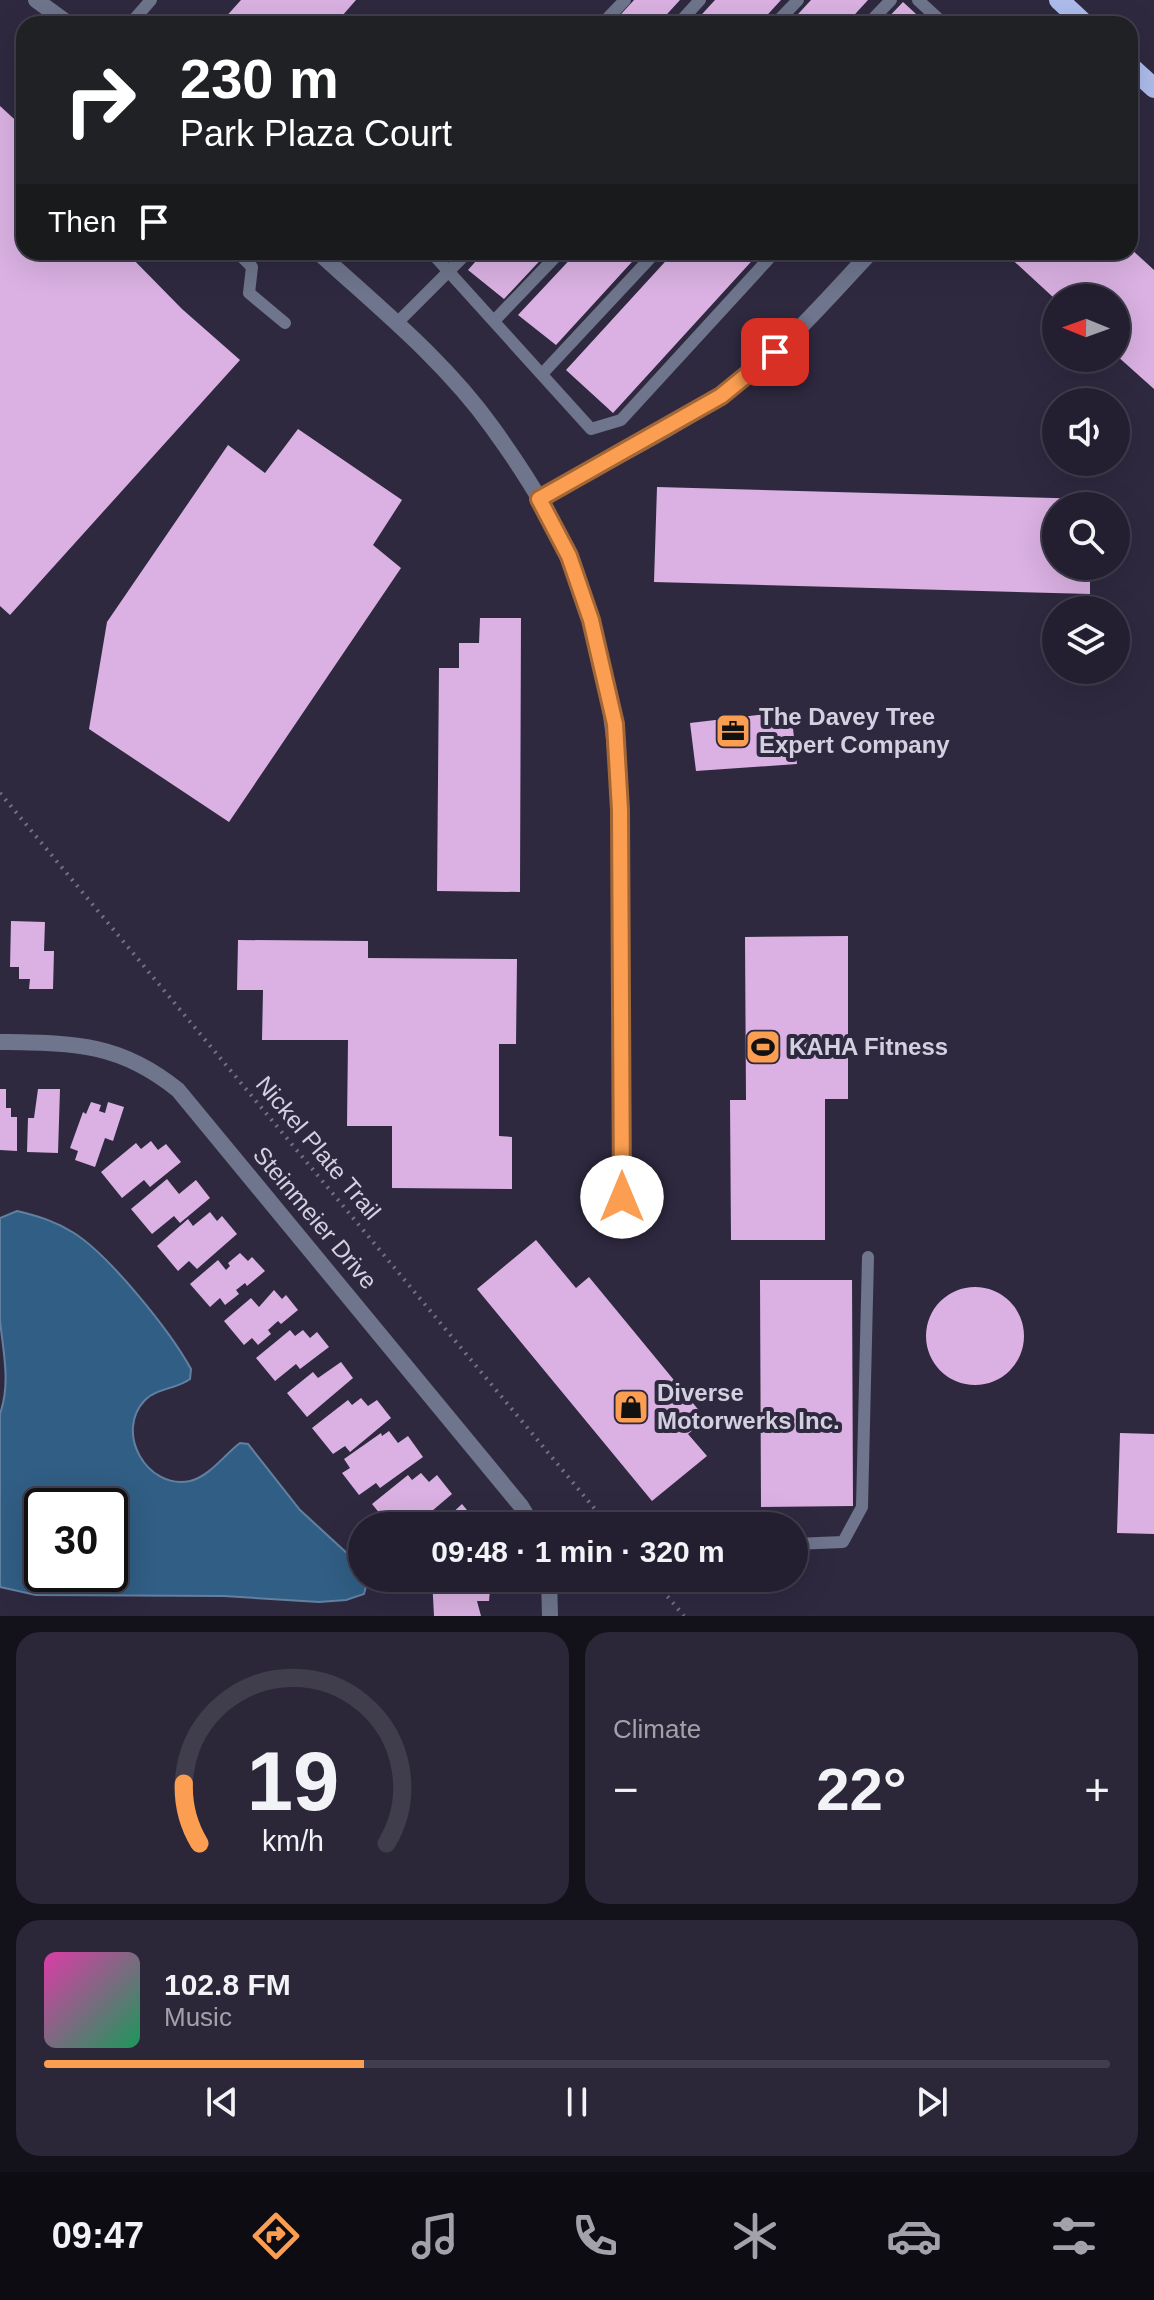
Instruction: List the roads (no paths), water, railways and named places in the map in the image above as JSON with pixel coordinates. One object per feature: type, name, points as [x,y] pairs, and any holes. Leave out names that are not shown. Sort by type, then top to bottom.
[{"type":"main road","points":[[1059,0],[1076,16]]},
{"type":"main road","points":[[1138,73],[1154,88]]},
{"type":"street","points":[[36,0],[58,16]]},
{"type":"street","points":[[327,260],[396,324],[471,401],[539,499],[569,556],[591,620],[615,724],[620,810],[622,1197]]},
{"type":"street","points":[[539,499],[695,412],[737,384],[783,345],[863,260]]},
{"type":"street","name":"Steinmeier Drive","points":[[0,1042],[73,1043],[103,1048],[147,1067],[178,1090],[525,1512]]},
{"type":"street","points":[[550,1616],[551,1592]]},
{"type":"lane","points":[[137,16],[151,0]]},
{"type":"lane","points":[[610,16],[625,0]]},
{"type":"lane","points":[[685,16],[700,0]]},
{"type":"lane","points":[[783,16],[798,0]]},
{"type":"lane","points":[[876,16],[891,0]]},
{"type":"lane","points":[[918,0],[935,16]]},
{"type":"lane","points":[[245,260],[252,267],[249,293],[285,323]]},
{"type":"lane","points":[[439,260],[591,429],[621,420],[768,260]]},
{"type":"lane","points":[[396,324],[461,260]]},
{"type":"lane","points":[[494,321],[552,260]]},
{"type":"lane","points":[[542,374],[649,260]]},
{"type":"lane","points":[[808,1543],[843,1542],[862,1507],[868,1257]]},
{"type":"water","points":[[17,1211],[46,1219],[89,1244],[138,1295],[191,1369],[190,1379],[150,1396],[136,1413],[134,1442],[149,1468],[160,1477],[190,1481],[210,1470],[240,1443],[248,1444],[300,1510],[348,1554],[348,1592],[364,1594],[346,1600],[319,1602],[224,1596],[36,1595],[0,1587],[0,1414],[6,1379],[0,1320],[0,1218]]},
{"type":"place","name":"The Davey Tree Expert Company","points":[[733,731]]},
{"type":"place","name":"KAHA Fitness","points":[[763,1047]]},
{"type":"place","name":"Diverse Motorwerks Inc.","points":[[631,1407]]}]
